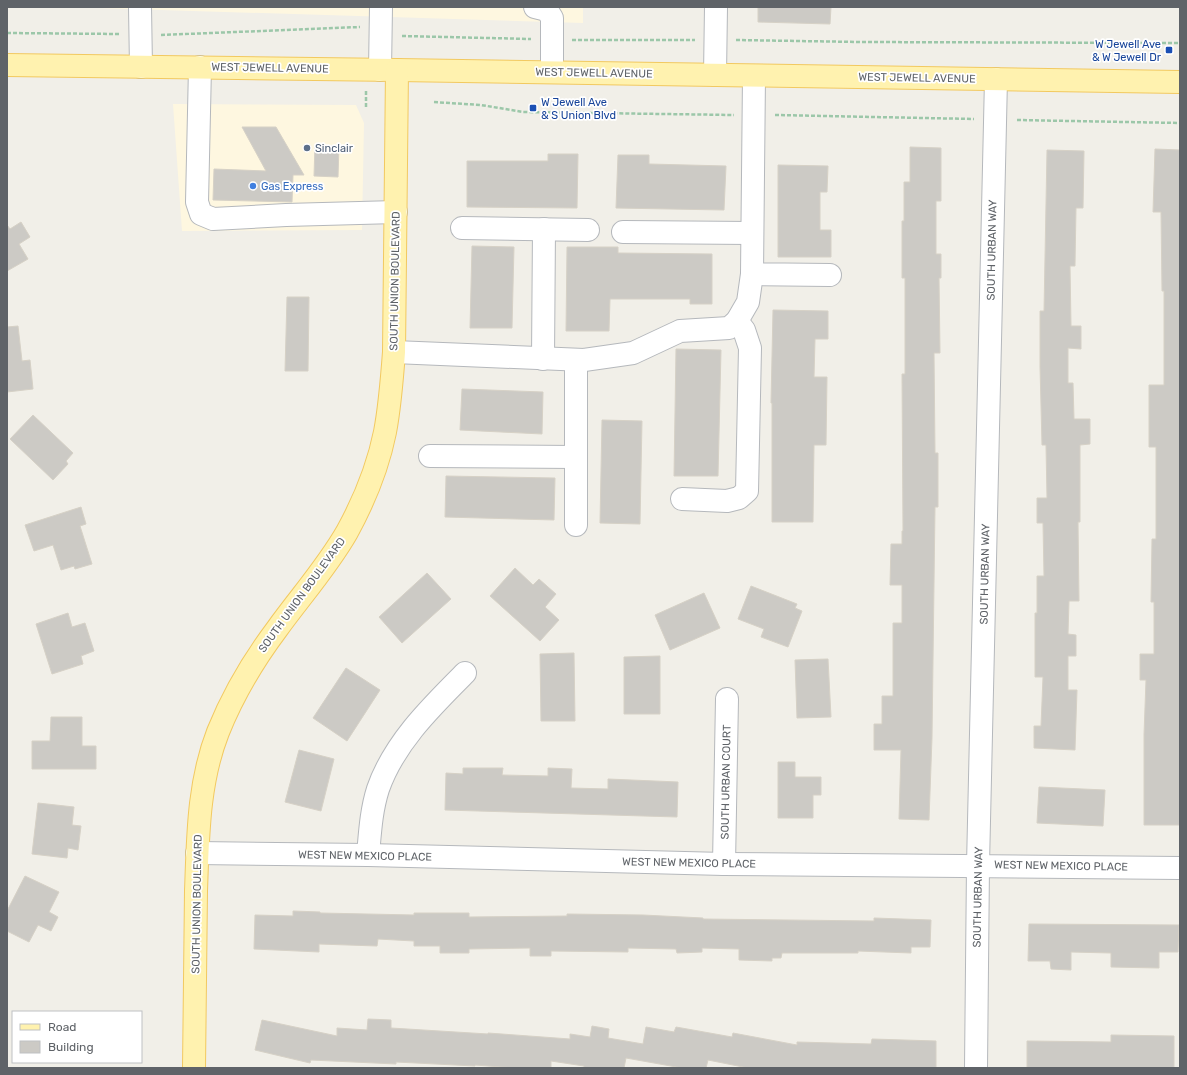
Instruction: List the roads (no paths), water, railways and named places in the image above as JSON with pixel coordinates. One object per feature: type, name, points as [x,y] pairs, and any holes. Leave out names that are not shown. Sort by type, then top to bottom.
[{"type":"main road","name":"WEST JEWELL AVENUE","points":[[7,65],[1180,82]]},
{"type":"main road","name":"SOUTH UNION BOULEVARD","points":[[194,1068],[197,853],[203,786],[208,761],[218,733],[243,678],[261,650],[312,583],[346,533],[368,488],[378,461],[385,432],[391,395],[394,352],[396,212],[388,70]]},
{"type":"street","points":[[140,7],[141,67]]},
{"type":"street","points":[[381,7],[388,70]]},
{"type":"street","points":[[535,7],[547,10],[552,18],[552,72]]},
{"type":"street","points":[[716,7],[716,75]]},
{"type":"street","points":[[200,67],[196,202],[201,214],[213,220],[286,215],[396,212]]},
{"type":"street","points":[[394,352],[584,360],[633,352],[680,331],[730,328],[737,321],[748,302],[752,274],[754,76]]},
{"type":"street","name":"SOUTH URBAN WAY","points":[[976,1068],[978,865],[996,79]]},
{"type":"street","points":[[462,228],[588,230]]},
{"type":"street","points":[[543,359],[544,229]]},
{"type":"street","points":[[623,232],[752,233]]},
{"type":"street","points":[[752,274],[830,275]]},
{"type":"street","points":[[682,499],[727,501],[739,498],[747,491],[750,348],[744,330],[737,321]]},
{"type":"street","points":[[576,360],[576,525]]},
{"type":"street","points":[[430,456],[576,457]]},
{"type":"street","points":[[368,855],[374,806],[383,777],[402,743],[438,700],[465,673]]},
{"type":"street","name":"SOUTH URBAN COURT","points":[[724,864],[727,699]]},
{"type":"street","name":"WEST NEW MEXICO PLACE","points":[[197,853],[368,855],[724,864],[978,865],[1180,868]]},
{"type":"place","name":"W Jewell Ave & W Jewell Dr","points":[[1169,50]]},
{"type":"place","name":"W Jewell Ave & S Union Blvd","points":[[533,108]]},
{"type":"place","name":"Sinclair","points":[[307,148]]},
{"type":"place","name":"Gas Express","points":[[253,186]]}]
